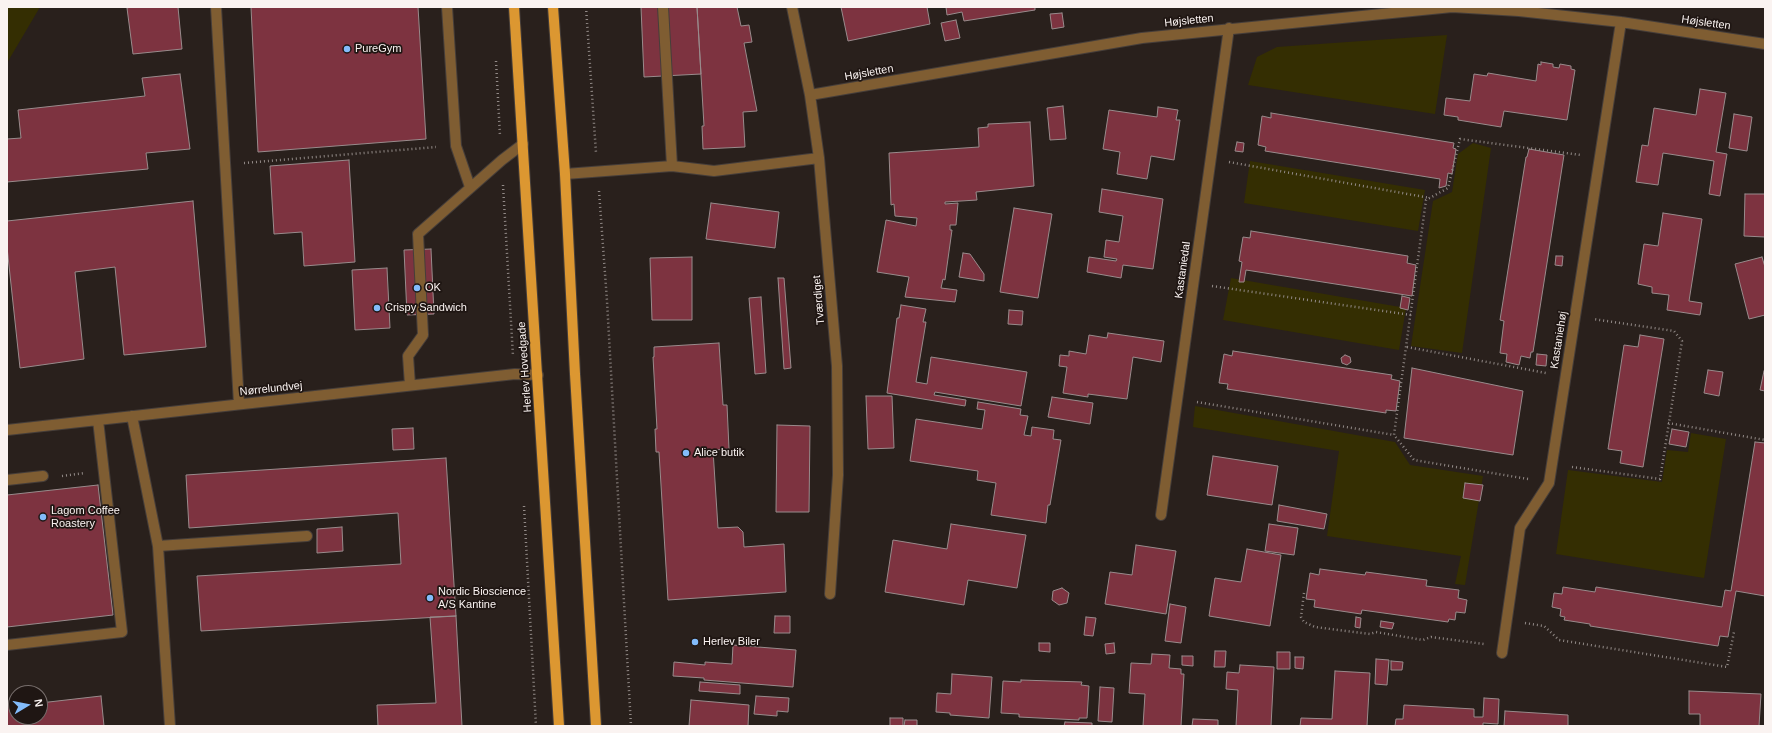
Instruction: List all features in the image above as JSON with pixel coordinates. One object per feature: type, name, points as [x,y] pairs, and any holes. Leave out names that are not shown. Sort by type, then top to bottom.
[{"type":"main road","name":"Herlev Hovedgade","points":[[514,7],[559,726]]},
{"type":"main road","points":[[553,7],[565,174],[575,374],[596,726]]},
{"type":"street","points":[[216,7],[239,404]]},
{"type":"street","points":[[446,7],[456,146],[470,187]]},
{"type":"street","points":[[663,7],[672,166]]},
{"type":"street","name":"Tværdiget","points":[[792,7],[810,95],[820,158],[837,366],[838,475],[830,594]]},
{"type":"street","name":"Højsletten","points":[[810,95],[1142,38],[1229,28],[1452,7],[1519,11],[1621,22],[1765,44]]},
{"type":"street","name":"Kastaniehøj","points":[[1502,650],[1520,528],[1549,483],[1621,22]]},
{"type":"street","name":"Kastaniedal","points":[[1161,515],[1229,28]]},
{"type":"street","points":[[410,385],[408,356],[423,335],[418,234],[470,187],[523,144]]},
{"type":"street","points":[[565,174],[597,170],[672,166],[714,171],[820,158]]},
{"type":"street","name":"Nørrelundvej","points":[[7,430],[515,374],[538,375]]},
{"type":"street","points":[[132,416],[158,546],[170,726]]},
{"type":"street","points":[[7,645],[122,632],[98,420]]},
{"type":"street","points":[[7,480],[43,476]]},
{"type":"street","points":[[158,546],[307,536]]},
{"type":"path","points":[[586,7],[607,308],[631,726]]},
{"type":"path","points":[[1394,435],[1426,200],[1448,188],[1460,139],[1600,157]]},
{"type":"path","points":[[225,165],[456,146]]},
{"type":"path","points":[[1210,159],[1430,198]]},
{"type":"path","points":[[1193,283],[1411,315]]},
{"type":"path","points":[[1552,464],[1660,479],[1682,341],[1674,331],[1575,316]]},
{"type":"path","points":[[1407,347],[1566,376]]},
{"type":"path","points":[[1177,398],[1394,435],[1414,460],[1549,483]]},
{"type":"path","points":[[1668,423],[1765,440]]},
{"type":"path","points":[[43,476],[54,478],[103,471]]},
{"type":"path","points":[[1304,593],[1301,617],[1304,622],[1315,627],[1370,634],[1376,632],[1423,640],[1431,637],[1502,650]]},
{"type":"path","points":[[1507,619],[1544,626],[1559,640],[1727,667],[1734,632]]},
{"type":"shaded area","points":[[7,7],[40,7],[7,63]]},
{"type":"shaded area","points":[[1447,35],[1435,114],[1248,85],[1257,57],[1277,47]]},
{"type":"shaded area","points":[[1473,143],[1491,148],[1462,353],[1411,346],[1433,201],[1452,192],[1458,154]]},
{"type":"shaded area","points":[[1250,161],[1425,190],[1418,231],[1244,203]]},
{"type":"shaded area","points":[[1231,278],[1406,308],[1399,350],[1223,320]]},
{"type":"shaded area","points":[[1195,406],[1395,442],[1410,465],[1483,476],[1465,585],[1455,584],[1461,556],[1327,536],[1339,451],[1193,427]]},
{"type":"shaded area","points":[[1691,433],[1726,439],[1704,578],[1556,554],[1568,470],[1662,482],[1667,450],[1688,452]]},
{"type":"building","points":[[178,7],[182,49],[133,54],[127,8]]},
{"type":"building","points":[[251,7],[418,7],[426,139],[258,152]]},
{"type":"building","points":[[641,7],[697,7],[701,74],[644,77]]},
{"type":"building","points":[[697,7],[737,7],[741,26],[749,25],[752,42],[744,43],[757,111],[743,112],[745,147],[703,149],[702,126],[704,126]]},
{"type":"building","points":[[841,7],[927,7],[930,24],[848,41]]},
{"type":"building","points":[[946,7],[1035,7],[1035,10],[964,21],[962,12],[947,15]]},
{"type":"building","points":[[1062,13],[1064,27],[1052,29],[1050,14]]},
{"type":"building","points":[[956,20],[960,38],[945,41],[941,23]]},
{"type":"building","points":[[1541,62],[1553,64],[1553,67],[1559,68],[1560,64],[1571,66],[1571,69],[1575,70],[1567,120],[1504,111],[1501,127],[1458,120],[1458,117],[1444,115],[1446,98],[1470,101],[1474,74],[1487,76],[1488,73],[1536,81],[1538,64],[1541,65]]},
{"type":"building","points":[[180,74],[190,149],[146,153],[148,169],[7,182],[7,139],[21,138],[18,110],[145,96],[142,78]]},
{"type":"building","points":[[1700,89],[1726,93],[1716,152],[1727,154],[1720,196],[1709,194],[1714,161],[1663,153],[1658,185],[1636,182],[1642,145],[1648,146],[1654,108],[1696,115]]},
{"type":"building","points":[[1063,106],[1066,139],[1050,140],[1047,108]]},
{"type":"building","points":[[1158,107],[1178,110],[1176,120],[1180,120],[1174,160],[1151,156],[1147,179],[1117,174],[1120,152],[1103,149],[1109,110],[1157,117]]},
{"type":"building","points":[[1271,113],[1454,143],[1453,148],[1456,149],[1452,174],[1448,173],[1446,186],[1439,188],[1440,179],[1265,151],[1266,147],[1258,145],[1262,116],[1271,118]]},
{"type":"building","points":[[1734,114],[1752,117],[1747,151],[1729,148]]},
{"type":"building","points":[[1030,122],[1034,186],[976,192],[977,200],[945,202],[945,204],[958,203],[956,225],[950,225],[950,230],[952,230],[945,280],[943,279],[941,288],[957,290],[955,302],[905,297],[909,277],[877,272],[886,220],[916,226],[917,218],[895,216],[894,204],[891,205],[889,153],[979,147],[978,128],[988,127],[988,124]]},
{"type":"building","points":[[1237,142],[1244,143],[1243,152],[1235,151]]},
{"type":"building","points":[[1529,149],[1564,155],[1533,352],[1531,352],[1530,358],[1521,356],[1519,365],[1506,362],[1507,354],[1500,353],[1504,321],[1500,320],[1526,157]]},
{"type":"building","points":[[349,160],[355,262],[304,266],[302,232],[274,234],[270,166]]},
{"type":"building","points":[[1102,189],[1163,199],[1153,269],[1123,265],[1121,278],[1087,272],[1089,257],[1116,261],[1117,259],[1104,257],[1106,240],[1119,242],[1123,216],[1099,212]]},
{"type":"building","points":[[1745,194],[1765,194],[1765,237],[1744,236]]},
{"type":"building","points":[[193,201],[206,347],[124,355],[115,267],[75,272],[84,359],[20,368],[7,247],[7,221]]},
{"type":"building","points":[[711,203],[779,212],[775,248],[706,239]]},
{"type":"building","points":[[1014,208],[1052,214],[1038,298],[1000,292]]},
{"type":"building","points":[[1663,213],[1702,219],[1689,301],[1702,303],[1700,315],[1667,310],[1669,295],[1652,293],[1652,287],[1638,284],[1644,244],[1658,246]]},
{"type":"building","points":[[1251,231],[1408,256],[1407,263],[1416,265],[1412,296],[1246,270],[1244,282],[1239,282],[1242,262],[1239,261],[1243,237],[1250,238]]},
{"type":"building","points":[[431,249],[434,314],[407,315],[404,250]]},
{"type":"building","points":[[963,253],[970,254],[984,274],[984,281],[959,277]]},
{"type":"building","points":[[1556,256],[1563,256],[1562,266],[1555,265]]},
{"type":"building","points":[[692,257],[692,320],[652,320],[650,258]]},
{"type":"building","points":[[1762,257],[1765,267],[1765,315],[1749,319],[1735,264]]},
{"type":"building","points":[[387,268],[390,328],[355,330],[352,270]]},
{"type":"building","points":[[778,278],[784,278],[791,368],[784,369]]},
{"type":"building","points":[[1402,296],[1410,298],[1408,310],[1400,308]]},
{"type":"building","points":[[761,297],[766,373],[755,374],[749,298]]},
{"type":"building","points":[[901,305],[926,309],[923,322],[926,322],[916,382],[927,384],[931,357],[1027,372],[1021,406],[935,392],[934,395],[966,400],[965,406],[887,393],[897,318],[899,318]]},
{"type":"building","points":[[1009,310],[1023,311],[1022,325],[1008,324]]},
{"type":"building","points":[[1108,333],[1164,341],[1161,362],[1133,357],[1127,399],[1088,394],[1088,397],[1063,393],[1067,367],[1059,366],[1060,355],[1069,356],[1069,351],[1086,354],[1089,335],[1107,338]]},
{"type":"building","points":[[1640,335],[1664,339],[1643,467],[1620,463],[1622,451],[1608,449],[1624,345],[1638,347]]},
{"type":"building","points":[[719,343],[723,405],[727,405],[729,449],[713,450],[718,528],[738,527],[743,532],[744,547],[784,544],[786,592],[668,600],[659,452],[656,452],[655,429],[657,429],[653,357],[654,347]]},
{"type":"building","points":[[1233,351],[1392,375],[1391,379],[1400,381],[1396,411],[1386,410],[1386,413],[1227,389],[1228,384],[1219,383],[1224,354],[1232,356]]},
{"type":"building","points":[[1537,354],[1547,355],[1546,366],[1536,365]]},
{"type":"building","points":[[1345,355],[1350,357],[1351,362],[1347,365],[1342,363],[1341,358]]},
{"type":"building","points":[[1412,368],[1523,391],[1513,455],[1404,438]]},
{"type":"building","points":[[1708,370],[1723,372],[1719,396],[1704,393]]},
{"type":"building","points":[[1765,371],[1765,391],[1760,390]]},
{"type":"building","points":[[866,396],[892,396],[894,448],[868,449]]},
{"type":"building","points":[[1052,397],[1093,403],[1090,424],[1048,417]]},
{"type":"building","points":[[978,402],[1021,409],[1020,415],[1028,416],[1024,435],[1031,436],[1032,427],[1054,430],[1053,439],[1061,440],[1050,505],[1048,505],[1046,523],[991,515],[996,483],[977,480],[978,471],[910,461],[916,419],[982,429],[985,410],[977,409]]},
{"type":"building","points":[[777,425],[810,426],[809,512],[776,512]]},
{"type":"building","points":[[413,428],[414,449],[393,450],[392,429]]},
{"type":"building","points":[[1672,429],[1689,432],[1686,447],[1669,444]]},
{"type":"building","points":[[1755,442],[1765,443],[1765,596],[1736,591],[1728,637],[1720,636],[1718,646],[1590,626],[1590,624],[1564,620],[1565,617],[1560,616],[1561,609],[1552,607],[1554,593],[1562,594],[1563,587],[1595,592],[1596,587],[1722,607],[1725,590],[1731,591]]},
{"type":"building","points":[[1213,456],[1278,466],[1272,505],[1207,495]]},
{"type":"building","points":[[446,458],[456,616],[201,631],[197,576],[401,564],[398,513],[189,528],[186,475]]},
{"type":"building","points":[[1465,483],[1483,485],[1480,501],[1463,498]]},
{"type":"building","points":[[98,485],[113,615],[7,627],[7,495]]},
{"type":"building","points":[[1279,505],[1327,514],[1324,529],[1277,521]]},
{"type":"building","points":[[951,524],[1026,535],[1017,588],[968,580],[964,605],[885,592],[893,540],[947,549]]},
{"type":"building","points":[[1269,524],[1298,528],[1294,555],[1265,551]]},
{"type":"building","points":[[342,527],[343,551],[317,553],[317,529]]},
{"type":"building","points":[[1136,545],[1176,551],[1166,614],[1105,604],[1110,572],[1132,575]]},
{"type":"building","points":[[1247,549],[1281,555],[1270,626],[1209,616],[1215,578],[1241,582]]},
{"type":"building","points":[[1320,569],[1365,575],[1366,572],[1427,580],[1426,586],[1459,590],[1458,598],[1467,600],[1465,613],[1456,612],[1455,620],[1449,619],[1448,622],[1362,610],[1361,614],[1314,607],[1315,600],[1306,599],[1310,573],[1319,575]]},
{"type":"building","points":[[1062,588],[1069,593],[1067,603],[1059,605],[1052,600],[1053,591]]},
{"type":"building","points":[[1170,604],[1186,607],[1181,643],[1165,641]]},
{"type":"building","points":[[456,616],[462,726],[378,726],[377,705],[436,703],[430,617]]},
{"type":"building","points":[[775,616],[790,616],[790,633],[774,633]]},
{"type":"building","points":[[1086,617],[1096,618],[1093,636],[1084,635]]},
{"type":"building","points":[[1356,617],[1361,618],[1360,628],[1355,627]]},
{"type":"building","points":[[1381,621],[1394,623],[1392,629],[1380,627]]},
{"type":"building","points":[[1039,643],[1050,643],[1050,652],[1039,651]]},
{"type":"building","points":[[1114,643],[1115,653],[1106,654],[1105,644]]},
{"type":"building","points":[[733,645],[796,650],[793,687],[673,676],[674,662],[705,665],[705,662],[732,664]]},
{"type":"building","points":[[1215,651],[1226,651],[1225,667],[1214,667]]},
{"type":"building","points":[[1277,652],[1290,652],[1290,669],[1277,669]]},
{"type":"building","points":[[1152,654],[1170,655],[1169,668],[1181,669],[1181,674],[1184,674],[1181,726],[1143,726],[1145,694],[1129,693],[1131,663],[1151,664]]},
{"type":"building","points":[[1182,656],[1193,656],[1193,666],[1182,665]]},
{"type":"building","points":[[1295,657],[1304,657],[1303,669],[1295,668]]},
{"type":"building","points":[[1376,659],[1389,660],[1387,685],[1375,684]]},
{"type":"building","points":[[1391,661],[1403,662],[1402,670],[1391,670]]},
{"type":"building","points":[[1240,665],[1274,667],[1271,726],[1236,726],[1238,690],[1226,689],[1227,672],[1239,673]]},
{"type":"building","points":[[1335,671],[1370,673],[1367,726],[1300,726],[1301,718],[1332,719]]},
{"type":"building","points":[[952,674],[992,677],[989,718],[950,715],[950,713],[936,712],[937,693],[951,694]]},
{"type":"building","points":[[1021,680],[1082,682],[1081,685],[1089,686],[1087,718],[1079,718],[1079,720],[1019,717],[1019,714],[1001,713],[1003,681],[1021,682]]},
{"type":"building","points":[[700,682],[740,685],[740,694],[699,691]]},
{"type":"building","points":[[1100,687],[1114,688],[1112,722],[1098,721]]},
{"type":"building","points":[[1689,691],[1761,694],[1759,726],[1700,726],[1700,714],[1689,714]]},
{"type":"building","points":[[101,696],[104,726],[7,726],[8,706],[8,725],[48,725],[48,702]]},
{"type":"building","points":[[756,696],[789,698],[788,712],[777,711],[777,716],[754,714]]},
{"type":"building","points":[[1484,698],[1499,699],[1498,724],[1483,723],[1483,726],[1395,726],[1396,719],[1403,719],[1404,705],[1474,709],[1474,717],[1483,717]]},
{"type":"building","points":[[691,700],[749,705],[748,726],[689,726]]},
{"type":"building","points":[[1505,711],[1568,715],[1568,726],[1504,726]]},
{"type":"building","points":[[890,718],[903,718],[903,726],[890,726]]},
{"type":"building","points":[[1193,719],[1218,720],[1218,726],[1192,726]]},
{"type":"building","points":[[905,720],[917,720],[917,726],[904,726]]},
{"type":"building","points":[[1065,722],[1092,723],[1092,726],[1064,726]]},
{"type":"place","name":"PureGym","points":[[347,49]]},
{"type":"place","name":"OK","points":[[417,288]]},
{"type":"place","name":"Crispy Sandwich","points":[[377,308]]},
{"type":"place","name":"Alice butik","points":[[686,453]]},
{"type":"place","name":"Lagom Coffee Roastery","points":[[43,517]]},
{"type":"place","name":"Nordic Bioscience A/S Kantine","points":[[430,598]]},
{"type":"place","name":"Herlev Biler","points":[[695,642]]}]
